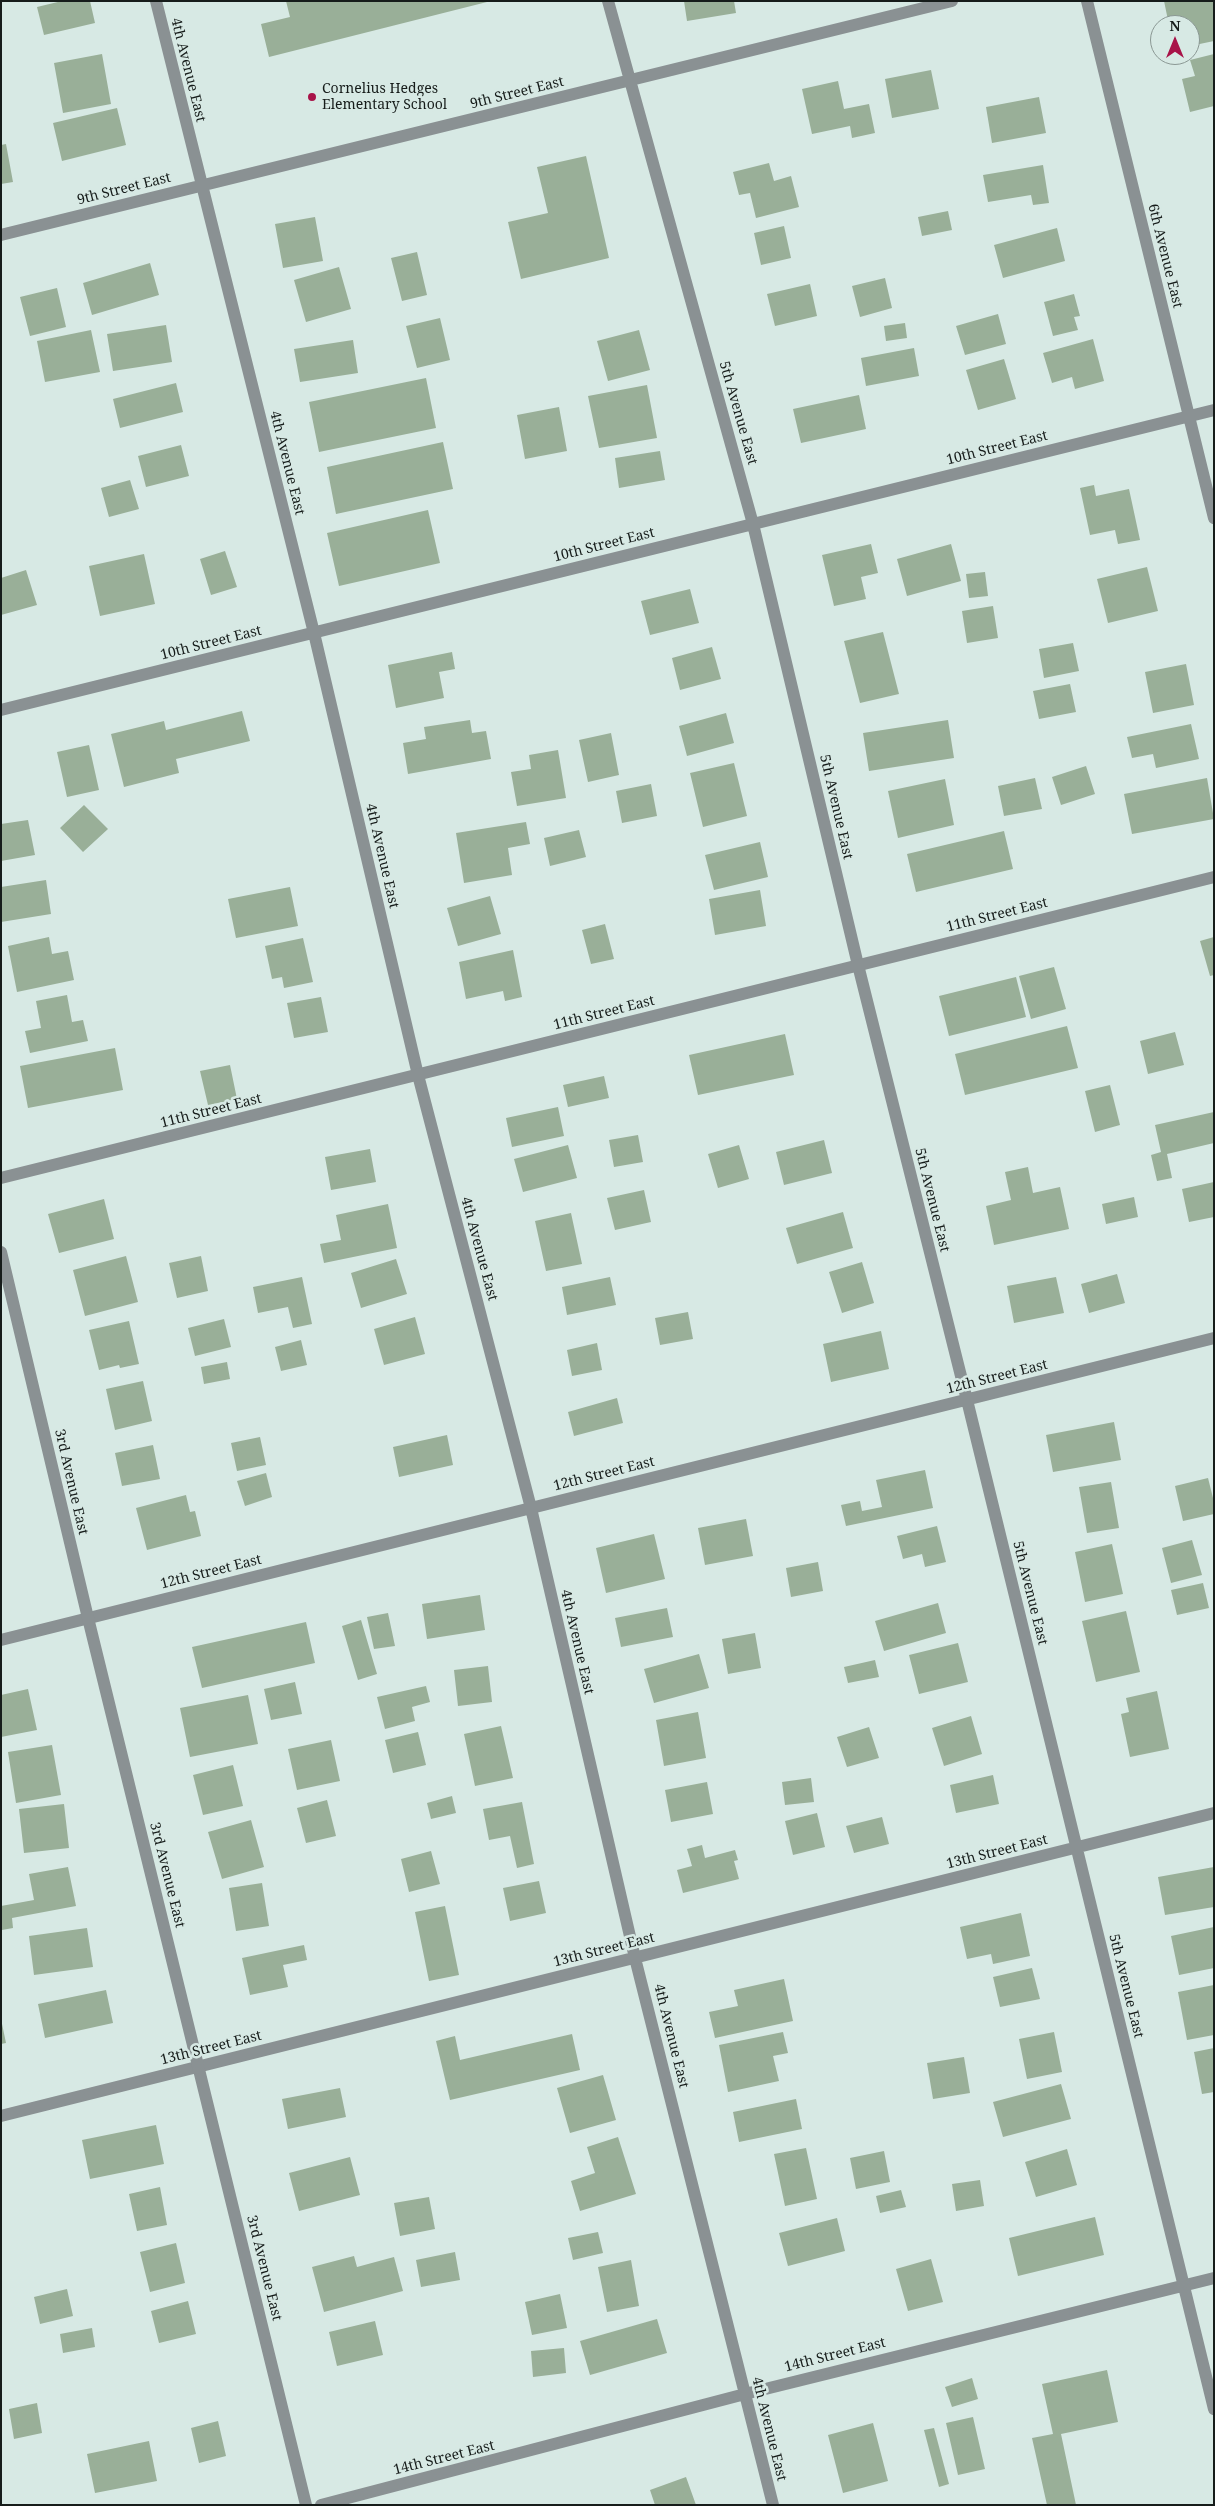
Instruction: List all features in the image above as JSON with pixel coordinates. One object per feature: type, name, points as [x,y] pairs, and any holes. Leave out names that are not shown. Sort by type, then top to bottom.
[{"type":"street","name":"4th Avenue East","points":[[156,1],[314,633],[418,1075],[531,1508],[635,1958],[773,2505]]},
{"type":"street","name":"5th Avenue East","points":[[608,1],[753,524],[858,965],[967,1400],[1214,2409]]},
{"type":"street","name":"9th Street East","points":[[1,235],[952,1]]},
{"type":"street","name":"6th Avenue East","points":[[1087,1],[1214,518]]},
{"type":"street","name":"10th Street East","points":[[1,710],[1214,410]]},
{"type":"street","name":"11th Street East","points":[[1,1178],[1214,876]]},
{"type":"street","name":"3rd Avenue East","points":[[1,1252],[88,1618],[306,2505]]},
{"type":"street","name":"12th Street East","points":[[1,1640],[1214,1338]]},
{"type":"street","name":"13th Street East","points":[[1,2116],[1214,1813]]},
{"type":"street","name":"14th Street East","points":[[321,2505],[745,2394],[1214,2278]]},
{"type":"building","points":[[62,1],[90,1],[95,23],[44,35],[37,7]]},
{"type":"building","points":[[286,1],[487,2],[269,57],[261,24],[290,17]]},
{"type":"building","points":[[684,1],[734,1],[736,13],[687,21]]},
{"type":"building","points":[[1164,1],[1214,1],[1214,41],[1200,44],[1200,15],[1167,15]]},
{"type":"building","points":[[102,54],[111,104],[63,113],[54,63]]},
{"type":"building","points":[[1214,54],[1214,106],[1190,112],[1182,79],[1195,76],[1192,65],[1200,65],[1200,58]]},
{"type":"building","points":[[931,70],[939,109],[892,118],[885,79]]},
{"type":"building","points":[[838,81],[844,109],[869,104],[875,133],[852,138],[850,126],[812,134],[802,89]]},
{"type":"building","points":[[1039,97],[1046,133],[992,143],[986,107]]},
{"type":"building","points":[[117,108],[126,145],[62,161],[53,123]]},
{"type":"building","points":[[6,144],[13,182],[1,184],[1,145]]},
{"type":"building","points":[[586,156],[609,258],[521,279],[508,222],[548,213],[537,167]]},
{"type":"building","points":[[769,163],[774,181],[791,176],[799,207],[756,218],[750,193],[739,195],[733,172]]},
{"type":"building","points":[[1043,165],[1049,203],[1033,205],[1031,195],[988,202],[983,175]]},
{"type":"building","points":[[948,211],[952,230],[922,236],[918,217]]},
{"type":"building","points":[[315,217],[323,261],[283,268],[275,224]]},
{"type":"building","points":[[784,226],[791,258],[761,265],[754,233]]},
{"type":"building","points":[[1057,228],[1065,261],[1003,278],[994,245]]},
{"type":"building","points":[[417,252],[427,295],[402,301],[391,258]]},
{"type":"building","points":[[150,263],[159,295],[92,315],[83,283]]},
{"type":"building","points":[[339,267],[351,309],[306,322],[294,280]]},
{"type":"building","points":[[885,278],[892,308],[860,317],[852,286]]},
{"type":"building","points":[[810,284],[817,316],[775,326],[767,294]]},
{"type":"building","points":[[57,288],[66,327],[30,336],[20,297]]},
{"type":"building","points":[[1074,294],[1080,316],[1074,317],[1078,330],[1053,336],[1044,302]]},
{"type":"building","points":[[998,314],[1006,344],[965,355],[956,326]]},
{"type":"building","points":[[440,318],[450,360],[417,368],[406,326]]},
{"type":"building","points":[[905,323],[907,338],[886,341],[884,326]]},
{"type":"building","points":[[166,325],[172,362],[113,371],[107,334]]},
{"type":"building","points":[[91,330],[100,372],[45,382],[37,341]]},
{"type":"building","points":[[639,330],[650,370],[608,381],[597,341]]},
{"type":"building","points":[[1093,339],[1104,381],[1075,389],[1072,377],[1052,383],[1043,353]]},
{"type":"building","points":[[353,340],[358,373],[300,382],[294,349]]},
{"type":"building","points":[[914,348],[919,376],[866,386],[861,358]]},
{"type":"building","points":[[1004,359],[1016,399],[978,410],[966,370]]},
{"type":"building","points":[[426,378],[436,428],[319,452],[309,402]]},
{"type":"building","points":[[176,383],[183,412],[120,428],[113,399]]},
{"type":"building","points":[[647,385],[657,438],[599,448],[588,396]]},
{"type":"building","points":[[859,395],[866,429],[801,443],[793,409]]},
{"type":"building","points":[[559,407],[567,451],[525,459],[517,415]]},
{"type":"building","points":[[443,442],[453,489],[336,514],[327,467]]},
{"type":"building","points":[[181,445],[189,476],[146,487],[138,456]]},
{"type":"building","points":[[660,451],[665,480],[619,488],[615,458]]},
{"type":"building","points":[[130,480],[139,509],[109,517],[101,488]]},
{"type":"building","points":[[1094,485],[1096,496],[1129,489],[1140,540],[1118,544],[1115,530],[1090,535],[1080,488]]},
{"type":"building","points":[[428,510],[440,563],[339,586],[327,533]]},
{"type":"building","points":[[871,544],[878,573],[861,577],[866,599],[834,606],[822,555]]},
{"type":"building","points":[[951,544],[961,581],[907,596],[897,559]]},
{"type":"building","points":[[225,551],[237,587],[211,595],[200,559]]},
{"type":"building","points":[[144,554],[155,604],[100,616],[89,566]]},
{"type":"building","points":[[1147,567],[1158,611],[1108,623],[1097,579]]},
{"type":"building","points":[[26,570],[37,605],[1,615],[1,578]]},
{"type":"building","points":[[985,572],[988,596],[969,598],[966,574]]},
{"type":"building","points":[[690,589],[699,623],[650,635],[641,601]]},
{"type":"building","points":[[993,606],[998,638],[967,643],[962,611]]},
{"type":"building","points":[[883,632],[899,694],[860,703],[844,641]]},
{"type":"building","points":[[1073,643],[1079,671],[1044,678],[1039,649]]},
{"type":"building","points":[[712,647],[721,679],[680,690],[672,658]]},
{"type":"building","points":[[452,652],[455,669],[439,672],[444,698],[396,708],[388,665]]},
{"type":"building","points":[[1186,664],[1194,705],[1153,713],[1145,672]]},
{"type":"building","points":[[1070,684],[1076,712],[1039,719],[1033,691]]},
{"type":"building","points":[[242,711],[250,741],[176,759],[179,773],[124,787],[111,734],[164,721],[166,730]]},
{"type":"building","points":[[726,713],[734,743],[687,756],[679,726]]},
{"type":"building","points":[[470,720],[472,733],[486,731],[491,759],[408,774],[403,743],[426,739],[424,727]]},
{"type":"building","points":[[948,720],[954,758],[869,771],[863,733]]},
{"type":"building","points":[[1191,724],[1199,759],[1156,768],[1153,754],[1132,758],[1127,737]]},
{"type":"building","points":[[611,733],[619,775],[588,782],[579,740]]},
{"type":"building","points":[[89,745],[99,790],[67,797],[57,752]]},
{"type":"building","points":[[558,750],[566,798],[517,806],[511,772],[531,769],[529,755]]},
{"type":"building","points":[[734,763],[747,816],[703,827],[690,773]]},
{"type":"building","points":[[1086,766],[1095,794],[1061,805],[1052,777]]},
{"type":"building","points":[[1035,778],[1042,809],[1004,816],[998,786]]},
{"type":"building","points":[[1207,778],[1214,819],[1132,834],[1124,794]]},
{"type":"building","points":[[945,779],[954,825],[898,838],[888,791]]},
{"type":"building","points":[[651,784],[657,816],[622,823],[616,791]]},
{"type":"building","points":[[84,805],[108,829],[83,852],[60,828]]},
{"type":"building","points":[[28,820],[35,855],[1,861],[1,824]]},
{"type":"building","points":[[526,822],[530,844],[508,848],[512,875],[464,883],[456,833]]},
{"type":"building","points":[[579,830],[586,857],[550,866],[544,838]]},
{"type":"building","points":[[1004,831],[1013,869],[916,892],[907,854]]},
{"type":"building","points":[[760,842],[768,877],[714,890],[705,855]]},
{"type":"building","points":[[46,880],[51,914],[1,922],[1,887]]},
{"type":"building","points":[[290,887],[298,926],[236,938],[228,899]]},
{"type":"building","points":[[760,890],[766,926],[715,935],[709,899]]},
{"type":"building","points":[[490,896],[501,934],[458,946],[447,908]]},
{"type":"building","points":[[605,924],[614,959],[591,964],[582,930]]},
{"type":"building","points":[[49,937],[52,954],[68,951],[74,980],[17,992],[8,946]]},
{"type":"building","points":[[1214,937],[1214,975],[1210,976],[1200,941]]},
{"type":"building","points":[[303,938],[313,982],[284,988],[282,977],[272,979],[265,946]]},
{"type":"building","points":[[513,950],[522,997],[505,1001],[503,991],[466,999],[459,962]]},
{"type":"building","points":[[1054,967],[1066,1009],[1031,1019],[1019,976]]},
{"type":"building","points":[[1016,977],[1026,1017],[949,1036],[939,996]]},
{"type":"building","points":[[67,995],[72,1022],[83,1020],[88,1041],[30,1053],[25,1031],[41,1028],[36,1001]]},
{"type":"building","points":[[321,997],[328,1032],[294,1038],[287,1003]]},
{"type":"building","points":[[1067,1026],[1078,1068],[965,1095],[955,1054]]},
{"type":"building","points":[[1175,1032],[1184,1065],[1148,1074],[1140,1041]]},
{"type":"building","points":[[785,1034],[794,1075],[698,1095],[689,1055]]},
{"type":"building","points":[[115,1048],[123,1090],[28,1108],[20,1066]]},
{"type":"building","points":[[230,1065],[237,1099],[208,1105],[200,1071]]},
{"type":"building","points":[[604,1076],[609,1098],[568,1107],[563,1085]]},
{"type":"building","points":[[1110,1085],[1120,1125],[1095,1132],[1085,1091]]},
{"type":"building","points":[[558,1107],[564,1136],[512,1147],[506,1118]]},
{"type":"building","points":[[1214,1112],[1214,1143],[1167,1154],[1172,1178],[1157,1181],[1151,1155],[1161,1152],[1155,1125]]},
{"type":"building","points":[[638,1135],[643,1162],[614,1167],[609,1140]]},
{"type":"building","points":[[824,1140],[832,1173],[784,1185],[776,1152]]},
{"type":"building","points":[[568,1145],[577,1178],[523,1192],[514,1159]]},
{"type":"building","points":[[739,1145],[749,1179],[718,1188],[708,1154]]},
{"type":"building","points":[[370,1149],[376,1182],[331,1190],[325,1157]]},
{"type":"building","points":[[1028,1167],[1033,1193],[1060,1187],[1069,1229],[994,1245],[986,1206],[1011,1200],[1005,1172]]},
{"type":"building","points":[[1214,1182],[1214,1217],[1189,1222],[1182,1189]]},
{"type":"building","points":[[644,1190],[651,1222],[615,1230],[607,1198]]},
{"type":"building","points":[[1134,1197],[1138,1217],[1106,1224],[1102,1204]]},
{"type":"building","points":[[104,1199],[114,1239],[59,1253],[48,1214]]},
{"type":"building","points":[[388,1204],[397,1248],[324,1263],[320,1244],[341,1240],[336,1215]]},
{"type":"building","points":[[843,1212],[853,1248],[797,1264],[786,1228]]},
{"type":"building","points":[[571,1213],[582,1264],[546,1271],[535,1221]]},
{"type":"building","points":[[126,1256],[138,1302],[85,1316],[73,1270]]},
{"type":"building","points":[[201,1256],[208,1291],[177,1298],[169,1263]]},
{"type":"building","points":[[396,1259],[407,1294],[361,1308],[351,1273]]},
{"type":"building","points":[[862,1262],[874,1303],[842,1313],[829,1272]]},
{"type":"building","points":[[1117,1274],[1125,1303],[1089,1313],[1081,1284]]},
{"type":"building","points":[[302,1277],[312,1324],[293,1328],[288,1307],[258,1313],[253,1287]]},
{"type":"building","points":[[610,1277],[616,1305],[567,1315],[562,1287]]},
{"type":"building","points":[[1056,1277],[1064,1313],[1014,1323],[1007,1286]]},
{"type":"building","points":[[688,1312],[693,1339],[660,1345],[655,1318]]},
{"type":"building","points":[[415,1317],[425,1354],[384,1365],[374,1329]]},
{"type":"building","points":[[224,1319],[231,1347],[195,1356],[188,1328]]},
{"type":"building","points":[[129,1321],[139,1364],[120,1368],[119,1365],[99,1370],[89,1330]]},
{"type":"building","points":[[881,1331],[889,1369],[831,1382],[823,1344]]},
{"type":"building","points":[[301,1340],[307,1365],[281,1371],[275,1347]]},
{"type":"building","points":[[597,1343],[602,1370],[572,1376],[567,1350]]},
{"type":"building","points":[[227,1362],[230,1379],[204,1384],[201,1367]]},
{"type":"building","points":[[143,1381],[152,1421],[115,1430],[106,1389]]},
{"type":"building","points":[[617,1398],[623,1423],[574,1436],[568,1412]]},
{"type":"building","points":[[1114,1422],[1121,1460],[1053,1472],[1046,1435]]},
{"type":"building","points":[[447,1435],[453,1465],[399,1477],[393,1447]]},
{"type":"building","points":[[260,1437],[266,1465],[237,1471],[231,1443]]},
{"type":"building","points":[[153,1445],[160,1479],[122,1486],[115,1453]]},
{"type":"building","points":[[925,1470],[933,1508],[846,1526],[841,1505],[860,1501],[862,1511],[882,1507],[876,1480]]},
{"type":"building","points":[[266,1473],[272,1497],[245,1506],[237,1481]]},
{"type":"building","points":[[1208,1478],[1214,1502],[1214,1514],[1183,1521],[1175,1486]]},
{"type":"building","points":[[1111,1482],[1119,1528],[1087,1533],[1079,1487]]},
{"type":"building","points":[[186,1495],[190,1512],[195,1511],[201,1536],[147,1550],[136,1508]]},
{"type":"building","points":[[746,1519],[753,1556],[705,1565],[698,1528]]},
{"type":"building","points":[[937,1526],[946,1562],[925,1567],[922,1554],[903,1559],[897,1536]]},
{"type":"building","points":[[654,1534],[665,1579],[606,1593],[596,1548]]},
{"type":"building","points":[[1192,1540],[1202,1575],[1171,1583],[1162,1548]]},
{"type":"building","points":[[1112,1544],[1123,1594],[1085,1602],[1075,1552]]},
{"type":"building","points":[[818,1562],[823,1591],[791,1597],[786,1568]]},
{"type":"building","points":[[1203,1583],[1209,1608],[1177,1615],[1171,1590]]},
{"type":"building","points":[[480,1595],[485,1630],[427,1639],[422,1604]]},
{"type":"building","points":[[938,1603],[946,1633],[884,1651],[875,1621]]},
{"type":"building","points":[[667,1608],[673,1637],[621,1647],[615,1618]]},
{"type":"building","points":[[1126,1611],[1140,1672],[1096,1682],[1082,1621]]},
{"type":"building","points":[[388,1613],[395,1646],[374,1649],[367,1617]]},
{"type":"building","points":[[361,1620],[377,1674],[358,1680],[342,1626]]},
{"type":"building","points":[[306,1622],[315,1663],[202,1688],[192,1647]]},
{"type":"building","points":[[755,1633],[761,1668],[728,1674],[722,1639]]},
{"type":"building","points":[[958,1643],[968,1682],[919,1694],[909,1655]]},
{"type":"building","points":[[699,1654],[709,1688],[654,1703],[644,1669]]},
{"type":"building","points":[[875,1660],[879,1677],[848,1683],[844,1667]]},
{"type":"building","points":[[488,1666],[492,1702],[458,1706],[454,1670]]},
{"type":"building","points":[[295,1682],[302,1714],[271,1720],[264,1689]]},
{"type":"building","points":[[426,1686],[430,1702],[412,1707],[415,1721],[385,1729],[377,1697]]},
{"type":"building","points":[[28,1689],[37,1730],[1,1737],[1,1695]]},
{"type":"building","points":[[1157,1691],[1169,1749],[1130,1757],[1121,1714],[1129,1712],[1126,1698]]},
{"type":"building","points":[[248,1695],[258,1744],[190,1757],[180,1708]]},
{"type":"building","points":[[698,1712],[706,1758],[664,1766],[656,1720]]},
{"type":"building","points":[[971,1716],[982,1754],[944,1766],[932,1728]]},
{"type":"building","points":[[501,1726],[513,1778],[475,1786],[464,1734]]},
{"type":"building","points":[[869,1727],[879,1758],[847,1767],[837,1737]]},
{"type":"building","points":[[418,1732],[426,1765],[393,1773],[385,1740]]},
{"type":"building","points":[[331,1740],[340,1781],[297,1790],[288,1749]]},
{"type":"building","points":[[52,1745],[61,1795],[16,1803],[8,1752]]},
{"type":"building","points":[[233,1765],[243,1806],[203,1815],[193,1775]]},
{"type":"building","points":[[993,1775],[999,1804],[956,1813],[950,1785]]},
{"type":"building","points":[[811,1778],[814,1802],[785,1805],[782,1782]]},
{"type":"building","points":[[707,1782],[713,1814],[671,1822],[665,1790]]},
{"type":"building","points":[[452,1796],[456,1813],[431,1819],[427,1803]]},
{"type":"building","points":[[327,1800],[336,1836],[306,1843],[297,1808]]},
{"type":"building","points":[[522,1802],[534,1864],[517,1868],[510,1836],[489,1840],[483,1809]]},
{"type":"building","points":[[64,1804],[69,1848],[24,1853],[19,1809]]},
{"type":"building","points":[[817,1813],[825,1847],[793,1855],[785,1821]]},
{"type":"building","points":[[882,1817],[889,1844],[854,1853],[846,1826]]},
{"type":"building","points":[[251,1820],[264,1867],[222,1879],[208,1832]]},
{"type":"building","points":[[702,1845],[705,1858],[735,1850],[738,1860],[734,1861],[739,1879],[683,1893],[677,1870],[692,1866],[687,1849]]},
{"type":"building","points":[[431,1851],[440,1884],[409,1892],[401,1859]]},
{"type":"building","points":[[68,1867],[76,1906],[12,1918],[13,1928],[2,1930],[1,1906],[34,1900],[29,1874]]},
{"type":"building","points":[[1214,1867],[1214,1907],[1165,1915],[1158,1877]]},
{"type":"building","points":[[539,1881],[546,1913],[510,1921],[503,1888]]},
{"type":"building","points":[[262,1883],[269,1926],[236,1931],[229,1888]]},
{"type":"building","points":[[445,1906],[459,1975],[429,1981],[415,1912]]},
{"type":"building","points":[[1021,1913],[1030,1956],[993,1964],[991,1954],[967,1959],[960,1927]]},
{"type":"building","points":[[1214,1927],[1214,1968],[1179,1975],[1171,1936]]},
{"type":"building","points":[[87,1928],[93,1967],[34,1975],[29,1936]]},
{"type":"building","points":[[304,1945],[307,1960],[283,1965],[288,1987],[250,1995],[242,1958]]},
{"type":"building","points":[[1032,1968],[1040,1999],[1000,2007],[993,1977]]},
{"type":"building","points":[[784,1979],[793,2021],[715,2038],[709,2012],[738,2006],[734,1990]]},
{"type":"building","points":[[1214,1985],[1214,2035],[1187,2040],[1178,1992]]},
{"type":"building","points":[[106,1990],[113,2023],[45,2038],[38,2004]]},
{"type":"building","points":[[1,2019],[6,2043],[1,2044]]},
{"type":"building","points":[[783,2032],[788,2053],[773,2056],[779,2081],[728,2092],[719,2045]]},
{"type":"building","points":[[1054,2032],[1062,2072],[1027,2079],[1019,2039]]},
{"type":"building","points":[[572,2034],[580,2070],[450,2100],[436,2041],[455,2036],[460,2060]]},
{"type":"building","points":[[1214,2048],[1214,2092],[1202,2094],[1194,2052]]},
{"type":"building","points":[[964,2057],[970,2093],[933,2099],[927,2063]]},
{"type":"building","points":[[603,2075],[616,2120],[570,2133],[557,2088]]},
{"type":"building","points":[[1061,2084],[1071,2119],[1003,2137],[993,2102]]},
{"type":"building","points":[[340,2088],[346,2117],[288,2129],[282,2099]]},
{"type":"building","points":[[796,2099],[802,2129],[739,2142],[733,2112]]},
{"type":"building","points":[[156,2125],[164,2164],[90,2179],[82,2140]]},
{"type":"building","points":[[618,2137],[636,2194],[580,2211],[571,2181],[595,2173],[587,2147]]},
{"type":"building","points":[[806,2148],[817,2199],[785,2206],[774,2154]]},
{"type":"building","points":[[1067,2149],[1077,2185],[1036,2197],[1025,2162]]},
{"type":"building","points":[[884,2151],[890,2182],[856,2189],[850,2158]]},
{"type":"building","points":[[350,2157],[360,2195],[299,2211],[289,2173]]},
{"type":"building","points":[[980,2180],[984,2206],[956,2211],[952,2184]]},
{"type":"building","points":[[160,2187],[167,2225],[137,2231],[129,2194]]},
{"type":"building","points":[[901,2190],[906,2207],[880,2213],[876,2196]]},
{"type":"building","points":[[429,2197],[435,2229],[400,2236],[394,2203]]},
{"type":"building","points":[[1095,2217],[1104,2255],[1018,2276],[1009,2238]]},
{"type":"building","points":[[837,2218],[845,2251],[788,2266],[779,2233]]},
{"type":"building","points":[[598,2232],[603,2253],[573,2260],[568,2238]]},
{"type":"building","points":[[176,2243],[185,2283],[150,2292],[140,2252]]},
{"type":"building","points":[[455,2252],[460,2280],[421,2287],[416,2260]]},
{"type":"building","points":[[354,2256],[357,2267],[394,2257],[403,2291],[324,2312],[312,2267]]},
{"type":"building","points":[[931,2259],[943,2302],[908,2311],[896,2269]]},
{"type":"building","points":[[631,2260],[639,2306],[607,2312],[598,2267]]},
{"type":"building","points":[[67,2289],[73,2316],[40,2324],[34,2297]]},
{"type":"building","points":[[560,2294],[567,2328],[532,2335],[525,2302]]},
{"type":"building","points":[[188,2301],[196,2334],[159,2343],[151,2311]]},
{"type":"building","points":[[657,2319],[667,2353],[590,2375],[580,2341]]},
{"type":"building","points":[[375,2321],[383,2355],[337,2366],[329,2332]]},
{"type":"building","points":[[92,2328],[95,2347],[63,2353],[60,2334]]},
{"type":"building","points":[[564,2348],[566,2373],[533,2377],[531,2351]]},
{"type":"building","points":[[1107,2370],[1118,2422],[1061,2434],[1076,2505],[1047,2505],[1032,2438],[1053,2434],[1042,2384]]},
{"type":"building","points":[[972,2378],[978,2399],[952,2407],[945,2387]]},
{"type":"building","points":[[37,2403],[42,2433],[14,2439],[9,2409]]},
{"type":"building","points":[[973,2417],[985,2469],[958,2475],[946,2423]]},
{"type":"building","points":[[218,2421],[226,2456],[199,2463],[191,2428]]},
{"type":"building","points":[[873,2423],[888,2481],[843,2493],[828,2435]]},
{"type":"building","points":[[934,2428],[949,2484],[939,2487],[924,2430]]},
{"type":"building","points":[[149,2441],[157,2481],[95,2493],[87,2454]]},
{"type":"building","points":[[686,2477],[696,2505],[655,2505],[650,2490]]},
{"type":"place","name":"Cornelius Hedges Elementary School","points":[[312,97]]}]
